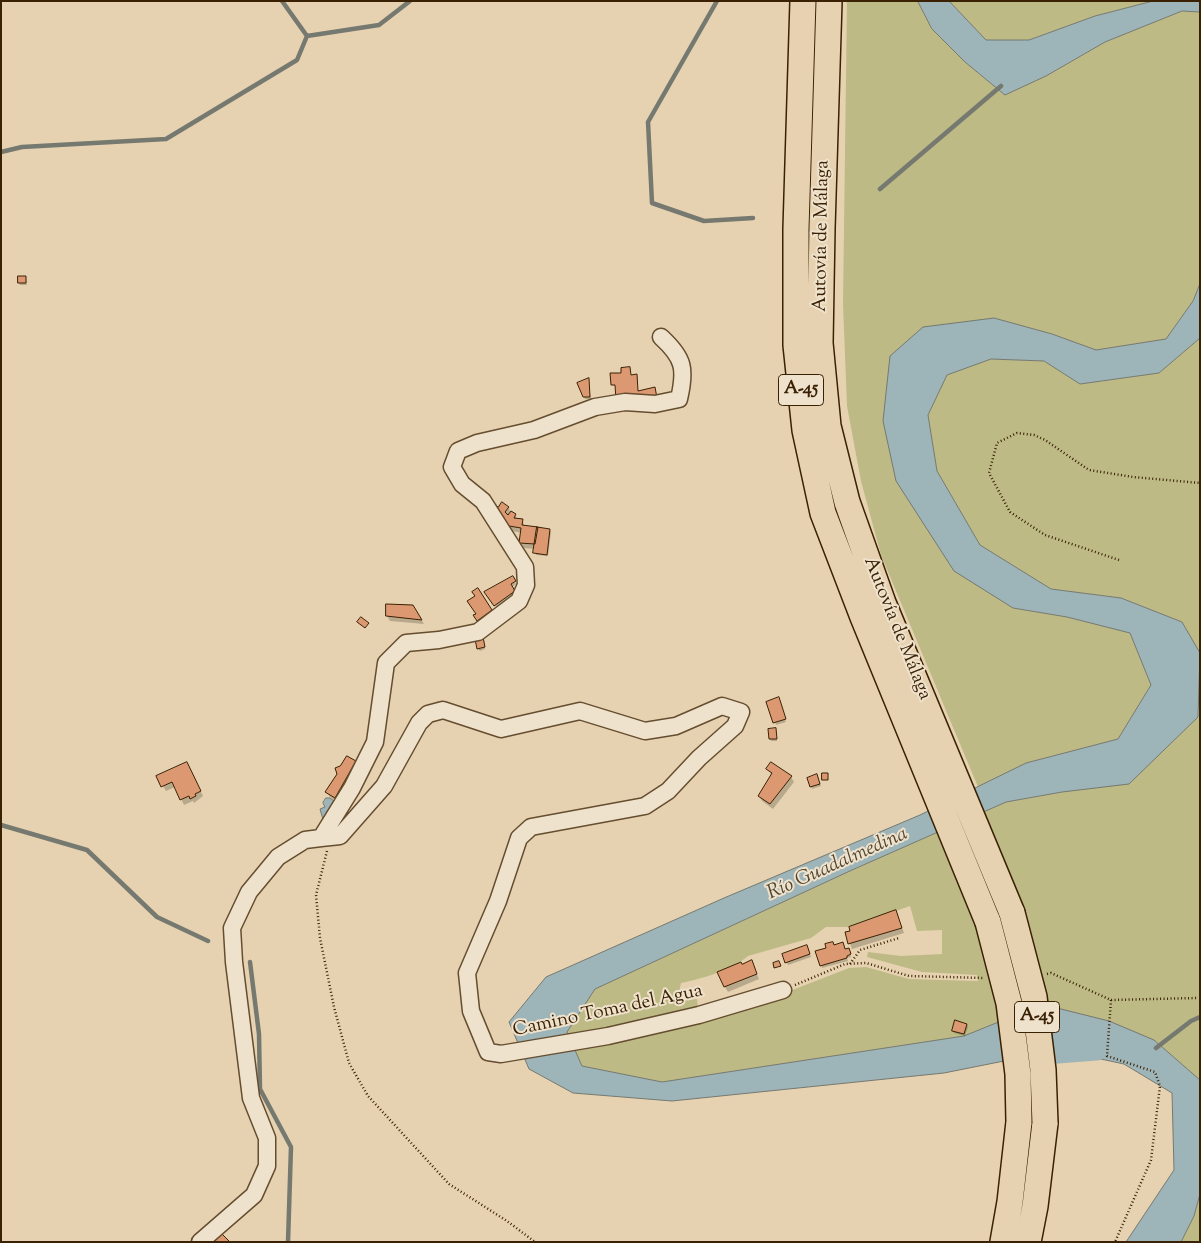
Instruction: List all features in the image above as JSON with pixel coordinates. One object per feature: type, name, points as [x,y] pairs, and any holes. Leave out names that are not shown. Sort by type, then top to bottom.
[{"type":"highway","name":"Autovía de Málaga","points":[[803,1],[796,229],[796,345],[805,430],[823,513],[863,617],[988,922],[1009,1003],[1018,1074],[1019,1122],[1010,1202],[1003,1242]]},
{"type":"highway","name":"Autovía de Málaga","points":[[829,1],[820,343],[828,426],[847,502],[883,603],[1012,913],[1034,996],[1043,1070],[1045,1123],[1035,1206],[1028,1242]]},
{"type":"street","points":[[200,1242],[254,1195],[267,1166],[267,1138],[251,1098],[234,962],[232,928],[249,892],[278,857],[305,840],[321,838],[352,788],[375,742],[386,663],[406,643],[439,640],[478,632],[519,601],[526,585],[526,567],[483,501],[462,484],[452,467],[458,450],[476,443],[534,430],[595,407],[625,402],[655,404],[678,399],[683,380],[680,358],[662,337]]},
{"type":"street","name":"Camino Toma del Agua","points":[[321,838],[340,836],[384,786],[419,723],[428,714],[443,710],[502,729],[580,711],[645,731],[676,726],[722,706],[741,712],[735,726],[699,758],[668,790],[645,806],[531,827],[519,838],[498,901],[467,973],[471,1011],[488,1052],[501,1054],[608,1036],[699,1015],[783,990]]},
{"type":"path","points":[[1119,560],[1045,535],[1010,512],[989,473],[997,443],[1017,432],[1034,435],[1045,440],[1089,470],[1133,478],[1200,483]]},
{"type":"path","points":[[321,838],[327,849],[316,895],[320,938],[334,1007],[349,1062],[368,1096],[449,1184],[507,1221],[535,1242]]},
{"type":"path","points":[[783,990],[845,964],[850,964],[860,950],[899,938]]},
{"type":"path","points":[[1115,1242],[1151,1160],[1160,1086],[1155,1072],[1107,1056],[1111,1000],[1197,998]]},
{"type":"shaded area","points":[[847,1],[918,1],[932,29],[965,62],[1005,95],[1046,76],[1105,42],[1182,11],[1200,12],[1200,284],[1193,301],[1166,339],[1096,350],[1052,334],[994,318],[883,421],[1013,608],[1067,617],[1130,632],[1151,685],[1118,739],[1026,763],[978,787],[881,555],[861,481],[847,406],[843,304]]},
{"type":"shaded area","points":[[949,1],[1153,1],[1095,16],[1029,40],[985,40]]},
{"type":"shaded area","points":[[1200,338],[1200,653],[1182,622],[1121,598],[1051,589],[980,545],[937,471],[928,415],[947,375],[991,359],[1044,361],[1080,384],[1159,373]]},
{"type":"shaded area","points":[[1200,707],[1200,1080],[1154,1040],[1001,1021],[965,1036],[662,1082],[582,1066],[574,1048],[777,996],[849,968],[866,967],[909,979],[978,981],[977,975],[922,972],[867,957],[868,952],[901,956],[942,954],[942,930],[917,931],[910,906],[849,927],[826,927],[811,938],[748,956],[725,970],[681,983],[677,1001],[697,999],[698,1010],[569,1037],[567,1032],[595,989],[852,870],[1006,802],[1062,792],[1198,717]]},
{"type":"shaded area","points":[[1200,1194],[1200,1242],[1181,1242],[1194,1216]]},
{"type":"water","points":[[918,1],[949,1],[986,40],[1029,40],[1095,16],[1153,1],[1200,1],[1200,12],[1182,11],[1105,42],[1046,76],[1005,95],[965,62],[932,29]]},
{"type":"water","points":[[1200,284],[1200,338],[1159,373],[1080,384],[1044,361],[991,359],[947,375],[928,415],[937,471],[980,545],[1051,589],[1121,598],[1182,622],[1200,653],[1198,717],[1129,784],[1062,792],[1006,802],[852,870],[595,989],[567,1032],[582,1066],[662,1082],[964,1036],[1001,1021],[1053,1007],[1109,1021],[1154,1040],[1200,1080],[1200,1194],[1194,1216],[1181,1242],[1126,1242],[1174,1170],[1172,1093],[1124,1064],[1059,1050],[944,1073],[672,1101],[573,1093],[529,1069],[509,1022],[546,977],[724,898],[920,815],[1026,763],[1118,739],[1151,685],[1130,633],[1067,617],[1013,608],[954,571],[896,481],[883,421],[890,356],[923,327],[994,318],[1052,334],[1096,350],[1166,339],[1193,301]]},
{"type":"water","points":[[326,798],[330,798],[337,803],[324,823],[320,809],[325,807],[323,803]]},
{"type":"building","points":[[18,276],[26,276],[26,283],[18,283]]},
{"type":"building","points":[[630,367],[631,375],[637,374],[638,391],[655,387],[657,398],[616,400],[615,385],[611,385],[610,373],[621,373],[621,368]]},
{"type":"building","points":[[589,378],[590,397],[583,397],[577,383]]},
{"type":"building","points":[[502,502],[509,507],[505,512],[508,515],[511,511],[516,514],[514,518],[523,519],[522,525],[538,527],[535,544],[519,543],[521,528],[509,526],[504,528],[495,506],[498,507]]},
{"type":"building","points":[[537,527],[550,529],[547,555],[533,553]]},
{"type":"building","points":[[513,576],[516,581],[511,584],[515,591],[494,606],[484,592]]},
{"type":"building","points":[[478,588],[492,610],[477,621],[473,615],[476,614],[467,601],[475,596],[472,592]]},
{"type":"building","points":[[386,604],[413,605],[422,620],[386,616]]},
{"type":"building","points":[[361,617],[369,623],[365,628],[357,622]]},
{"type":"building","points":[[483,637],[485,647],[477,649],[475,639]]},
{"type":"building","points":[[779,697],[786,719],[773,723],[766,702]]},
{"type":"building","points":[[776,728],[777,739],[769,739],[768,729]]},
{"type":"building","points":[[347,756],[356,761],[335,798],[325,792],[337,774],[335,768],[340,766]]},
{"type":"building","points":[[187,762],[201,791],[190,799],[189,796],[180,800],[172,782],[161,787],[156,776]]},
{"type":"building","points":[[771,762],[792,776],[770,804],[758,796],[772,773],[766,769]]},
{"type":"building","points":[[822,773],[828,773],[828,780],[822,780]]},
{"type":"building","points":[[817,774],[820,784],[810,787],[807,778]]},
{"type":"building","points":[[896,910],[902,928],[848,944],[845,932],[850,931],[849,927]]},
{"type":"building","points":[[833,942],[834,945],[843,942],[845,949],[849,948],[851,954],[847,958],[820,966],[815,951],[826,948],[825,944]]},
{"type":"building","points":[[807,945],[810,954],[785,963],[782,954]]},
{"type":"building","points":[[752,960],[757,974],[724,987],[717,972],[741,962],[742,964]]},
{"type":"building","points":[[779,961],[781,966],[774,968],[773,963]]},
{"type":"building","points":[[955,1020],[967,1024],[964,1034],[952,1031]]},
{"type":"building","points":[[221,1233],[230,1242],[213,1242]]},
{"type":"waterway","points":[[282,1],[307,36]]},
{"type":"waterway","points":[[1,152],[22,147],[166,139],[297,60],[307,36],[379,25],[410,1]]},
{"type":"waterway","points":[[717,1],[648,122],[652,203],[704,221],[753,218]]},
{"type":"waterway","points":[[880,189],[1001,86]]},
{"type":"waterway","points":[[1,825],[87,850],[157,917],[208,941]]},
{"type":"waterway","points":[[250,962],[259,1034],[260,1089],[291,1147],[288,1242]]},
{"type":"waterway","points":[[1156,1048],[1191,1021],[1200,1017]]},
{"type":"waterway","name":"Río Guadalmedina","points":[[1019,1054],[1096,1048]]}]
